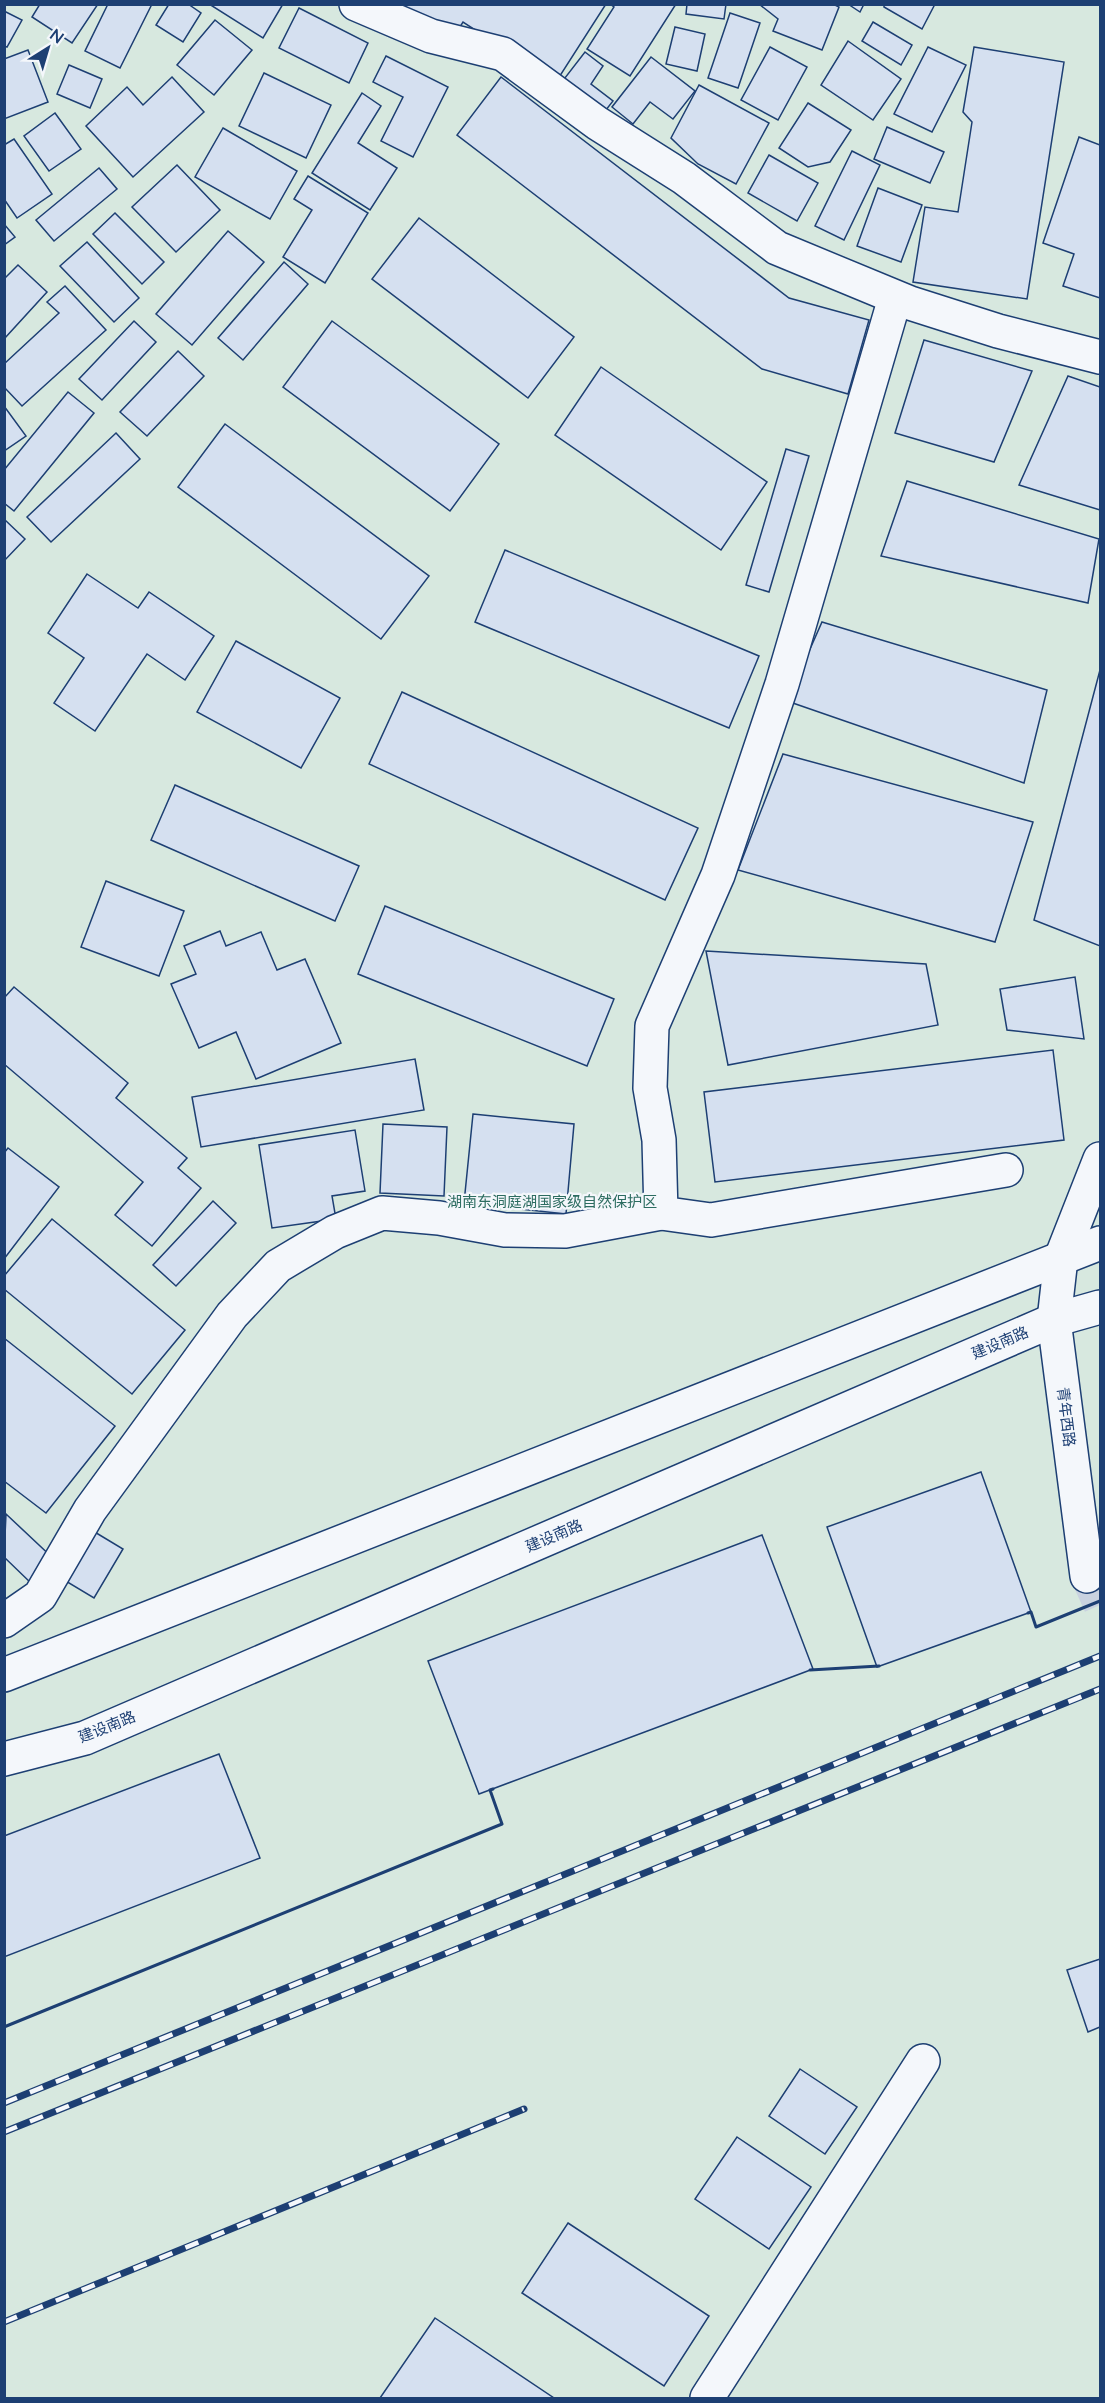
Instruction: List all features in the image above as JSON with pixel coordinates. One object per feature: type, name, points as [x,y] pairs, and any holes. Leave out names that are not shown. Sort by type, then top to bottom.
[{"type":"street","points":[[356,4],[431,36],[503,54],[597,123],[684,178],[777,248],[895,298],[998,331],[1101,357]]},
{"type":"street","points":[[661,1213],[658,1140],[651,1088],[652,1026],[718,875],[775,706],[895,298]]},
{"type":"street","name":"青年西路","points":[[1087,1576],[1054,1320],[1061,1258],[1101,1159]]},
{"type":"street","points":[[4,1621],[40,1596],[90,1510],[232,1315],[278,1266],[336,1232],[382,1213],[439,1218],[505,1230],[565,1231],[661,1213],[711,1220],[1006,1170]]},
{"type":"street","points":[[4,1675],[1101,1243]]},
{"type":"street","name":"建设南路","points":[[4,1759],[85,1738],[1054,1320],[1101,1307]]},
{"type":"street","points":[[707,2398],[923,2061]]},
{"type":"green space","name":"湖南东洞庭湖国家级自然保护区","points":[[5,5],[1100,5],[1100,2398],[5,2398]]},
{"type":"building","points":[[40,4],[98,4],[72,43],[32,17]]},
{"type":"building","points":[[108,4],[152,4],[120,68],[85,51]]},
{"type":"building","points":[[169,4],[188,4],[201,13],[183,42],[156,25]]},
{"type":"building","points":[[209,4],[283,4],[263,38]]},
{"type":"building","points":[[401,4],[606,4],[556,82],[463,22],[453,38]]},
{"type":"building","points":[[610,4],[676,4],[630,76],[587,49],[614,7]]},
{"type":"building","points":[[687,4],[726,4],[724,19],[686,14]]},
{"type":"building","points":[[759,4],[833,4],[839,7],[822,50],[773,31],[778,19]]},
{"type":"building","points":[[848,4],[864,4],[860,12]]},
{"type":"building","points":[[884,4],[935,4],[922,29],[884,7]]},
{"type":"building","points":[[299,8],[368,43],[349,83],[279,48]]},
{"type":"building","points":[[4,11],[22,20],[7,47],[4,46]]},
{"type":"building","points":[[730,13],[760,23],[738,88],[708,78]]},
{"type":"building","points":[[215,20],[252,50],[214,95],[177,65]]},
{"type":"building","points":[[873,22],[912,45],[901,65],[862,41]]},
{"type":"building","points":[[675,27],[705,34],[697,71],[666,64]]},
{"type":"building","points":[[848,41],[901,79],[873,120],[821,85]]},
{"type":"building","points":[[770,47],[807,67],[778,120],[741,100]]},
{"type":"building","points":[[928,47],[966,65],[932,132],[894,114]]},
{"type":"building","points":[[974,47],[1064,62],[1027,299],[913,282],[925,207],[958,212],[972,122],[963,112]]},
{"type":"building","points":[[28,50],[48,102],[4,119],[4,59]]},
{"type":"building","points":[[585,52],[603,66],[591,84],[613,101],[602,115],[561,83]]},
{"type":"building","points":[[386,56],[448,87],[413,157],[381,141],[403,97],[373,82]]},
{"type":"building","points":[[651,57],[695,91],[673,119],[650,102],[633,124],[612,107]]},
{"type":"building","points":[[69,65],[102,79],[90,108],[57,94]]},
{"type":"building","points":[[264,73],[331,105],[306,158],[239,126]]},
{"type":"building","points":[[172,77],[204,112],[133,177],[86,126],[127,87],[143,105]]},
{"type":"building","points":[[501,77],[789,298],[869,320],[848,394],[762,369],[457,135]]},
{"type":"building","points":[[699,85],[769,123],[736,184],[698,164],[671,138]]},
{"type":"building","points":[[362,93],[381,106],[358,143],[397,168],[370,210],[312,173]]},
{"type":"building","points":[[808,103],[851,130],[830,162],[808,167],[779,148]]},
{"type":"building","points":[[55,113],[81,149],[49,171],[24,136]]},
{"type":"building","points":[[887,127],[944,152],[930,183],[874,159]]},
{"type":"building","points":[[223,128],[297,171],[270,219],[195,177]]},
{"type":"building","points":[[1079,137],[1100,145],[1100,298],[1063,286],[1074,254],[1043,243]]},
{"type":"building","points":[[14,139],[52,194],[17,218],[4,199],[4,145]]},
{"type":"building","points":[[852,151],[880,165],[844,240],[815,226]]},
{"type":"building","points":[[769,155],[818,183],[797,221],[748,193]]},
{"type":"building","points":[[177,165],[220,210],[176,252],[132,207]]},
{"type":"building","points":[[99,168],[117,189],[54,241],[36,220]]},
{"type":"building","points":[[308,176],[368,213],[325,283],[283,257],[312,210],[294,199]]},
{"type":"building","points":[[878,188],[922,205],[901,262],[857,246]]},
{"type":"building","points":[[115,213],[164,262],[142,284],[93,234]]},
{"type":"building","points":[[419,218],[574,337],[528,398],[372,279]]},
{"type":"building","points":[[4,224],[15,237],[4,245]]},
{"type":"building","points":[[228,231],[264,262],[192,345],[156,314]]},
{"type":"building","points":[[87,242],[139,298],[114,322],[60,266]]},
{"type":"building","points":[[284,262],[308,284],[243,360],[218,338]]},
{"type":"building","points":[[18,265],[47,292],[4,339],[4,279]]},
{"type":"building","points":[[65,286],[106,330],[22,406],[4,387],[4,364],[59,313],[47,302]]},
{"type":"building","points":[[134,321],[156,342],[102,400],[79,379]]},
{"type":"building","points":[[332,321],[499,444],[450,511],[283,387]]},
{"type":"building","points":[[924,340],[1032,371],[994,462],[895,433]]},
{"type":"building","points":[[178,351],[204,376],[147,436],[120,412]]},
{"type":"building","points":[[601,367],[767,482],[721,550],[555,435]]},
{"type":"building","points":[[1068,376],[1100,387],[1100,510],[1019,485]]},
{"type":"building","points":[[68,392],[94,413],[14,511],[4,503],[4,470]]},
{"type":"building","points":[[4,406],[26,436],[4,451]]},
{"type":"building","points":[[225,424],[429,576],[381,639],[178,487]]},
{"type":"building","points":[[116,433],[140,459],[51,542],[27,517]]},
{"type":"building","points":[[786,449],[809,456],[769,592],[746,585]]},
{"type":"building","points":[[907,481],[1099,539],[1088,603],[881,556]]},
{"type":"building","points":[[4,519],[25,539],[4,561]]},
{"type":"building","points":[[505,550],[759,656],[729,728],[475,622]]},
{"type":"building","points":[[87,574],[138,608],[149,592],[214,636],[185,680],[147,654],[95,731],[54,703],[84,658],[48,633]]},
{"type":"building","points":[[822,622],[1047,690],[1024,783],[787,701]]},
{"type":"building","points":[[236,641],[340,698],[301,768],[197,712]]},
{"type":"building","points":[[1100,670],[1100,946],[1034,920]]},
{"type":"building","points":[[402,692],[698,828],[665,900],[369,764]]},
{"type":"building","points":[[783,754],[1033,822],[995,942],[738,870]]},
{"type":"building","points":[[175,785],[359,866],[335,921],[151,840]]},
{"type":"building","points":[[106,881],[184,911],[159,976],[81,947]]},
{"type":"building","points":[[385,906],[614,999],[587,1066],[358,974]]},
{"type":"building","points":[[220,931],[226,946],[261,932],[277,970],[305,959],[341,1043],[256,1079],[236,1032],[199,1048],[171,984],[196,974],[184,946]]},
{"type":"building","points":[[706,951],[926,964],[938,1025],[728,1065]]},
{"type":"building","points":[[1075,977],[1084,1039],[1007,1030],[1000,989]]},
{"type":"building","points":[[14,987],[128,1083],[116,1098],[187,1158],[178,1168],[201,1188],[152,1246],[115,1215],[143,1182],[4,1064],[4,998]]},
{"type":"building","points":[[1053,1050],[1064,1140],[715,1182],[704,1092]]},
{"type":"building","points":[[415,1059],[424,1110],[201,1147],[192,1097]]},
{"type":"building","points":[[473,1114],[574,1124],[566,1214],[464,1203]]},
{"type":"building","points":[[383,1124],[447,1127],[444,1196],[380,1193]]},
{"type":"building","points":[[355,1130],[365,1191],[332,1196],[336,1219],[272,1228],[259,1145]]},
{"type":"building","points":[[8,1148],[59,1187],[4,1259],[4,1153]]},
{"type":"building","points":[[213,1201],[236,1223],[176,1286],[153,1265]]},
{"type":"building","points":[[52,1219],[185,1330],[132,1394],[4,1289],[4,1276]]},
{"type":"building","points":[[4,1338],[115,1426],[46,1513],[4,1481]]},
{"type":"building","points":[[981,1472],[1031,1612],[877,1667],[827,1527]]},
{"type":"building","points":[[6,1514],[56,1561],[33,1585],[4,1557]]},
{"type":"building","points":[[93,1531],[123,1549],[94,1598],[64,1580]]},
{"type":"building","points":[[762,1535],[813,1669],[479,1794],[428,1661]]},
{"type":"building","points":[[219,1754],[260,1858],[4,1957],[4,1836]]},
{"type":"building","points":[[1100,1959],[1100,2027],[1088,2032],[1067,1970]]},
{"type":"building","points":[[800,2069],[857,2107],[825,2154],[769,2116]]},
{"type":"building","points":[[737,2137],[811,2187],[769,2249],[695,2199]]},
{"type":"building","points":[[568,2223],[709,2316],[664,2386],[522,2293]]},
{"type":"building","points":[[435,2318],[554,2398],[380,2398]]},
{"type":"tunnel","points":[[1087,1576],[1100,1605]]},
{"type":"railway","points":[[4,2103],[1100,1656]]},
{"type":"railway","points":[[4,2132],[1100,1689]]},
{"type":"railway","points":[[4,2322],[524,2109]]},
{"type":"wall","points":[[1028,1613],[1031,1612],[1036,1627],[1100,1601]]},
{"type":"wall","points":[[810,1670],[879,1666]]},
{"type":"wall","points":[[4,2027],[502,1824],[490,1790],[493,1789]]}]
